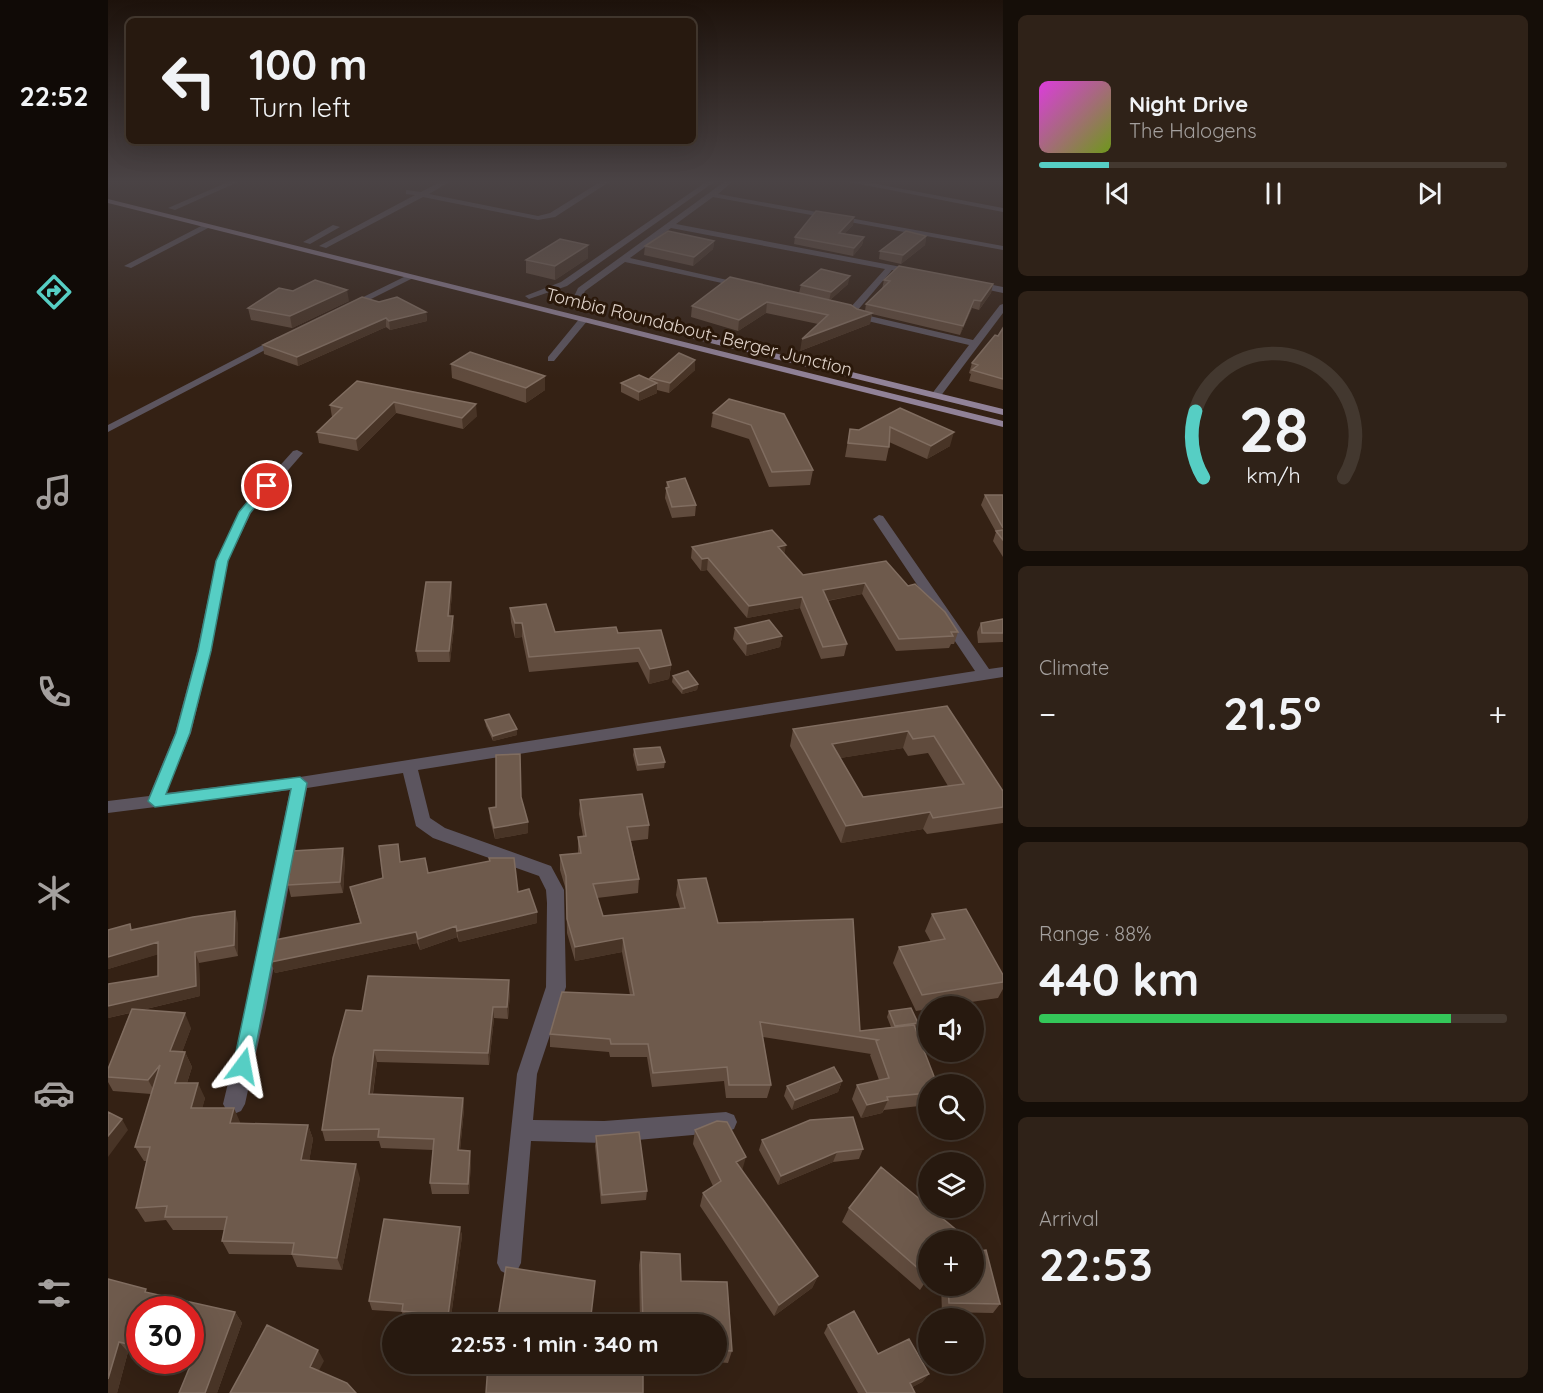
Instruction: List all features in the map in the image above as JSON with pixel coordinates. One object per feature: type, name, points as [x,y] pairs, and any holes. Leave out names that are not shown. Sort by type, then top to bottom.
[{"type":"main road","name":"Tombia Roundabout- Berger Junction","points":[[292,247],[1003,424]]},
{"type":"main road","name":"Tombia Roundabout- Berger Junction","points":[[327,247],[1003,412]]},
{"type":"street","points":[[128,266],[166,247]]},
{"type":"street","points":[[529,296],[564,284],[618,247]]},
{"type":"street","points":[[574,308],[581,290],[639,247]]},
{"type":"street","points":[[782,247],[924,274]]},
{"type":"street","points":[[622,259],[749,287]]},
{"type":"street","points":[[852,311],[890,268]]},
{"type":"street","points":[[337,312],[411,277]]},
{"type":"street","points":[[958,281],[1003,290]]},
{"type":"street","points":[[936,395],[1003,307]]},
{"type":"street","points":[[841,308],[867,319],[975,343]]},
{"type":"street","points":[[551,359],[583,320]]},
{"type":"street","points":[[108,429],[296,332]]},
{"type":"street","points":[[155,801],[183,733],[204,651],[222,561],[245,512],[297,453]]},
{"type":"street","points":[[879,519],[985,675]]},
{"type":"street","points":[[108,807],[300,783],[1003,672]]},
{"type":"street","points":[[409,765],[422,821],[439,833],[545,871],[555,890],[556,987],[527,1074],[509,1263]]},
{"type":"street","points":[[234,1104],[256,1008],[300,783]]},
{"type":"street","points":[[521,1130],[604,1132],[726,1122]]},
{"type":"building","points":[[547,247],[585,247],[555,266],[526,260]]},
{"type":"building","points":[[649,247],[706,247],[694,257]]},
{"type":"building","points":[[885,247],[913,247],[903,255],[880,251]]},
{"type":"building","points":[[899,266],[993,284],[981,301],[974,300],[963,326],[866,304],[890,281],[884,280]]},
{"type":"building","points":[[821,269],[850,276],[831,292],[801,285]]},
{"type":"building","points":[[730,277],[851,305],[872,313],[802,339],[828,315],[767,302],[739,320],[692,306]]},
{"type":"building","points":[[315,280],[347,290],[290,316],[248,308],[279,288],[293,291]]},
{"type":"building","points":[[362,297],[379,302],[397,297],[426,312],[389,321],[386,318],[297,357],[263,345]]},
{"type":"building","points":[[1003,328],[1003,379],[972,370],[978,365],[972,363]]},
{"type":"building","points":[[470,352],[545,376],[526,388],[451,364]]},
{"type":"building","points":[[679,353],[695,360],[670,383],[650,378]]},
{"type":"building","points":[[639,375],[657,383],[639,392],[621,383]]},
{"type":"building","points":[[357,381],[476,404],[462,418],[394,402],[356,439],[317,432],[342,408],[330,405]]},
{"type":"building","points":[[729,399],[784,414],[813,470],[772,472],[751,425],[713,413]]},
{"type":"building","points":[[900,408],[954,432],[931,446],[890,427],[889,447],[848,443],[850,429],[859,430]]},
{"type":"building","points":[[685,478],[696,505],[672,507],[666,488],[669,487],[667,482]]},
{"type":"building","points":[[985,495],[1003,495],[1003,528]]},
{"type":"building","points":[[772,530],[786,545],[778,547],[803,575],[886,561],[908,586],[915,584],[945,612],[958,632],[951,632],[953,636],[899,639],[865,583],[823,590],[847,644],[823,647],[802,597],[749,606],[708,558],[702,559],[692,547]]},
{"type":"building","points":[[1003,530],[1003,540],[996,531]]},
{"type":"building","points":[[426,582],[451,582],[448,616],[453,616],[449,651],[416,651]]},
{"type":"building","points":[[546,604],[555,632],[616,627],[618,633],[661,630],[671,665],[650,669],[639,648],[529,657],[522,623],[515,623],[510,608]]},
{"type":"building","points":[[1003,619],[1003,633],[982,633],[981,623]]},
{"type":"building","points":[[769,620],[782,636],[747,644],[735,628]]},
{"type":"building","points":[[688,671],[698,684],[683,689],[673,676]]},
{"type":"building","points":[[947,706],[1003,791],[1003,807],[933,818],[930,812],[846,826],[793,729]],"holes":[[[908,731],[913,739],[934,736],[964,784],[863,797],[832,744]]]},
{"type":"building","points":[[509,714],[517,729],[493,736],[485,720]]},
{"type":"building","points":[[660,747],[665,762],[638,765],[634,749]]},
{"type":"building","points":[[520,754],[521,797],[528,822],[494,828],[489,808],[496,807],[496,755]]},
{"type":"building","points":[[642,794],[649,825],[627,827],[639,879],[593,884],[603,916],[685,908],[678,880],[706,878],[718,923],[853,919],[860,1031],[914,1025],[918,1035],[918,1062],[928,1062],[933,1074],[918,1074],[918,1094],[887,1097],[888,1100],[867,1105],[857,1085],[889,1078],[876,1041],[878,1040],[760,1022],[771,1085],[729,1085],[727,1067],[653,1073],[648,1044],[611,1044],[610,1039],[550,1034],[562,992],[634,995],[623,938],[575,947],[567,919],[566,876],[560,855],[581,853],[578,837],[586,836],[580,800]]},
{"type":"building","points":[[398,844],[400,862],[425,858],[428,873],[490,861],[489,858],[514,858],[518,892],[529,889],[537,912],[457,931],[456,926],[418,939],[416,932],[271,962],[275,940],[361,923],[350,887],[383,878],[379,846]]},
{"type":"building","points":[[343,848],[340,882],[288,885],[292,851]]},
{"type":"building","points":[[966,909],[1003,975],[1003,982],[922,995],[899,947],[945,939],[932,914]]},
{"type":"building","points":[[235,911],[234,945],[195,952],[196,986],[108,1006],[108,984],[158,976],[158,942],[108,957],[108,930],[130,924],[131,930]]},
{"type":"building","points":[[368,976],[509,980],[507,1007],[493,1007],[488,1053],[374,1050],[369,1094],[463,1098],[458,1150],[470,1151],[468,1184],[430,1183],[434,1139],[378,1137],[379,1129],[322,1130],[333,1058],[346,1010],[362,1011]]},
{"type":"building","points":[[911,1008],[918,1023],[895,1026],[889,1011]]},
{"type":"building","points":[[132,1009],[185,1013],[170,1051],[185,1052],[175,1083],[198,1083],[191,1108],[234,1108],[230,1123],[308,1125],[301,1160],[356,1164],[337,1258],[292,1254],[294,1243],[222,1241],[227,1217],[165,1217],[167,1206],[136,1208],[150,1147],[135,1147],[160,1065],[148,1080],[108,1077],[108,1069]]},
{"type":"building","points":[[834,1067],[842,1081],[795,1100],[787,1086]]},
{"type":"building","points":[[108,1112],[122,1119],[108,1136]]},
{"type":"building","points":[[853,1117],[863,1149],[837,1152],[781,1176],[762,1140],[810,1120]]},
{"type":"building","points":[[717,1121],[727,1122],[746,1157],[736,1162],[818,1276],[779,1305],[703,1193],[721,1181],[695,1130]]},
{"type":"building","points":[[639,1132],[647,1191],[602,1195],[596,1136]]},
{"type":"building","points":[[881,1167],[918,1198],[918,1218],[942,1218],[956,1230],[918,1230],[918,1268],[849,1208]]},
{"type":"building","points":[[384,1219],[460,1227],[448,1314],[402,1311],[403,1304],[369,1301]]},
{"type":"building","points":[[984,1250],[986,1250],[1000,1304],[949,1303],[949,1296],[984,1296]]},
{"type":"building","points":[[641,1252],[680,1254],[681,1281],[727,1282],[732,1351],[727,1351],[727,1314],[643,1314]]},
{"type":"building","points":[[506,1267],[595,1281],[591,1314],[499,1314]]},
{"type":"building","points":[[108,1279],[163,1296],[126,1296],[126,1344],[119,1342],[108,1379]]},
{"type":"building","points":[[204,1305],[235,1312],[205,1393],[179,1393],[187,1374],[204,1374]]},
{"type":"building","points":[[854,1311],[878,1354],[909,1339],[918,1355],[918,1374],[929,1374],[910,1383],[915,1393],[867,1393],[828,1325]]},
{"type":"building","points":[[267,1325],[318,1350],[310,1367],[347,1383],[356,1393],[230,1393]]},
{"type":"building","points":[[487,1374],[643,1374],[643,1393],[486,1393]]},
{"type":"route","points":[[243,1066],[300,783],[155,801],[183,733],[204,651],[222,561],[234,531],[245,512],[267,486]]}]
